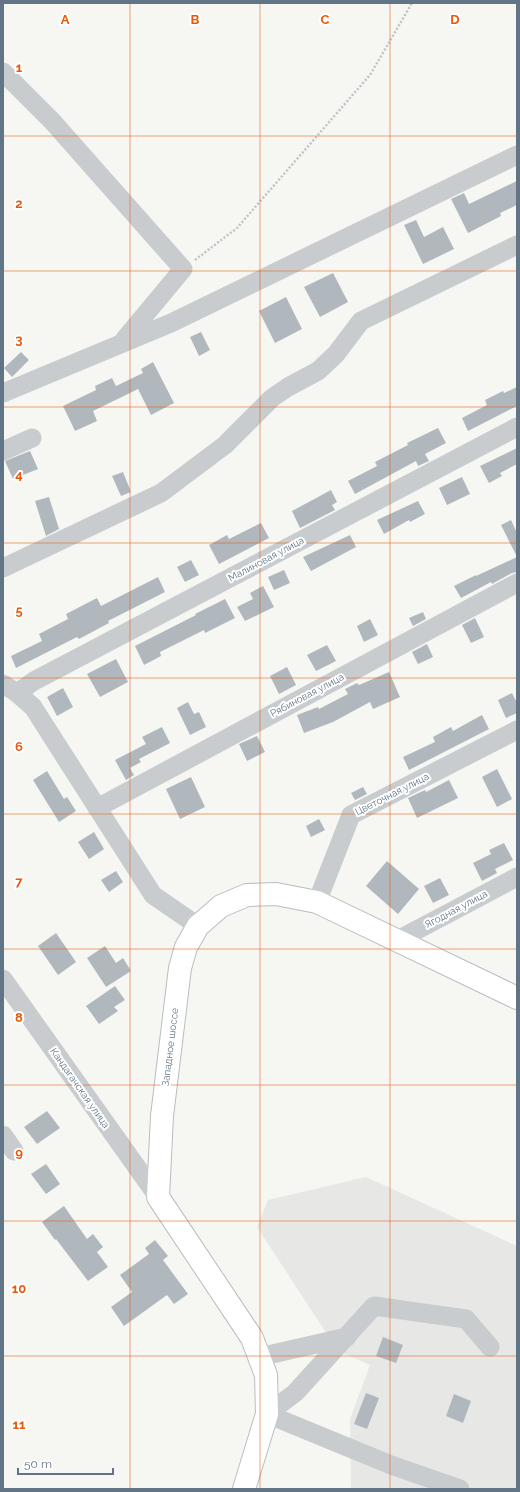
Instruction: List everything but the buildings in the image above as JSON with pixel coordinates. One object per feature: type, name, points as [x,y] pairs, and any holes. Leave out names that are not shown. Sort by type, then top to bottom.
[{"type":"main road","name":"Западное шоссе","points":[[158,1197],[162,1116],[180,968],[186,947],[198,926],[221,906],[247,895],[276,894],[317,902],[517,998]]},
{"type":"main road","points":[[158,1197],[252,1338],[266,1375],[267,1414],[244,1489]]},
{"type":"street","points":[[3,72],[52,121],[183,269],[121,343]]},
{"type":"street","points":[[5,390],[171,323],[517,155]]},
{"type":"street","points":[[3,568],[161,494],[224,445],[272,398],[288,386],[318,371],[336,354],[361,321],[517,245]]},
{"type":"street","name":"Малиновая улица","points":[[10,689],[34,681],[517,427]]},
{"type":"street","points":[[3,451],[32,438]]},
{"type":"street","name":"Рябиновая улица","points":[[97,808],[517,583]]},
{"type":"street","points":[[10,689],[33,707],[153,895],[198,926]]},
{"type":"street","name":"Цветочная улица","points":[[317,902],[351,815],[517,730]]},
{"type":"street","name":"Ягодная улица","points":[[396,941],[517,877]]},
{"type":"street","name":"Кандагачская улица","points":[[3,979],[158,1197]]},
{"type":"street","points":[[3,1135],[14,1151]]},
{"type":"street","points":[[267,1414],[295,1393],[374,1306],[466,1319],[490,1347]]},
{"type":"street","points":[[259,1357],[347,1337]]},
{"type":"street","points":[[267,1414],[391,1465],[460,1489]]},
{"type":"path","points":[[183,269],[237,228],[370,75],[412,3]]},
{"type":"shaded area","points":[[366,1177],[517,1246],[517,1489],[351,1489],[350,1419],[370,1365],[338,1351],[257,1227],[268,1200]]}]
